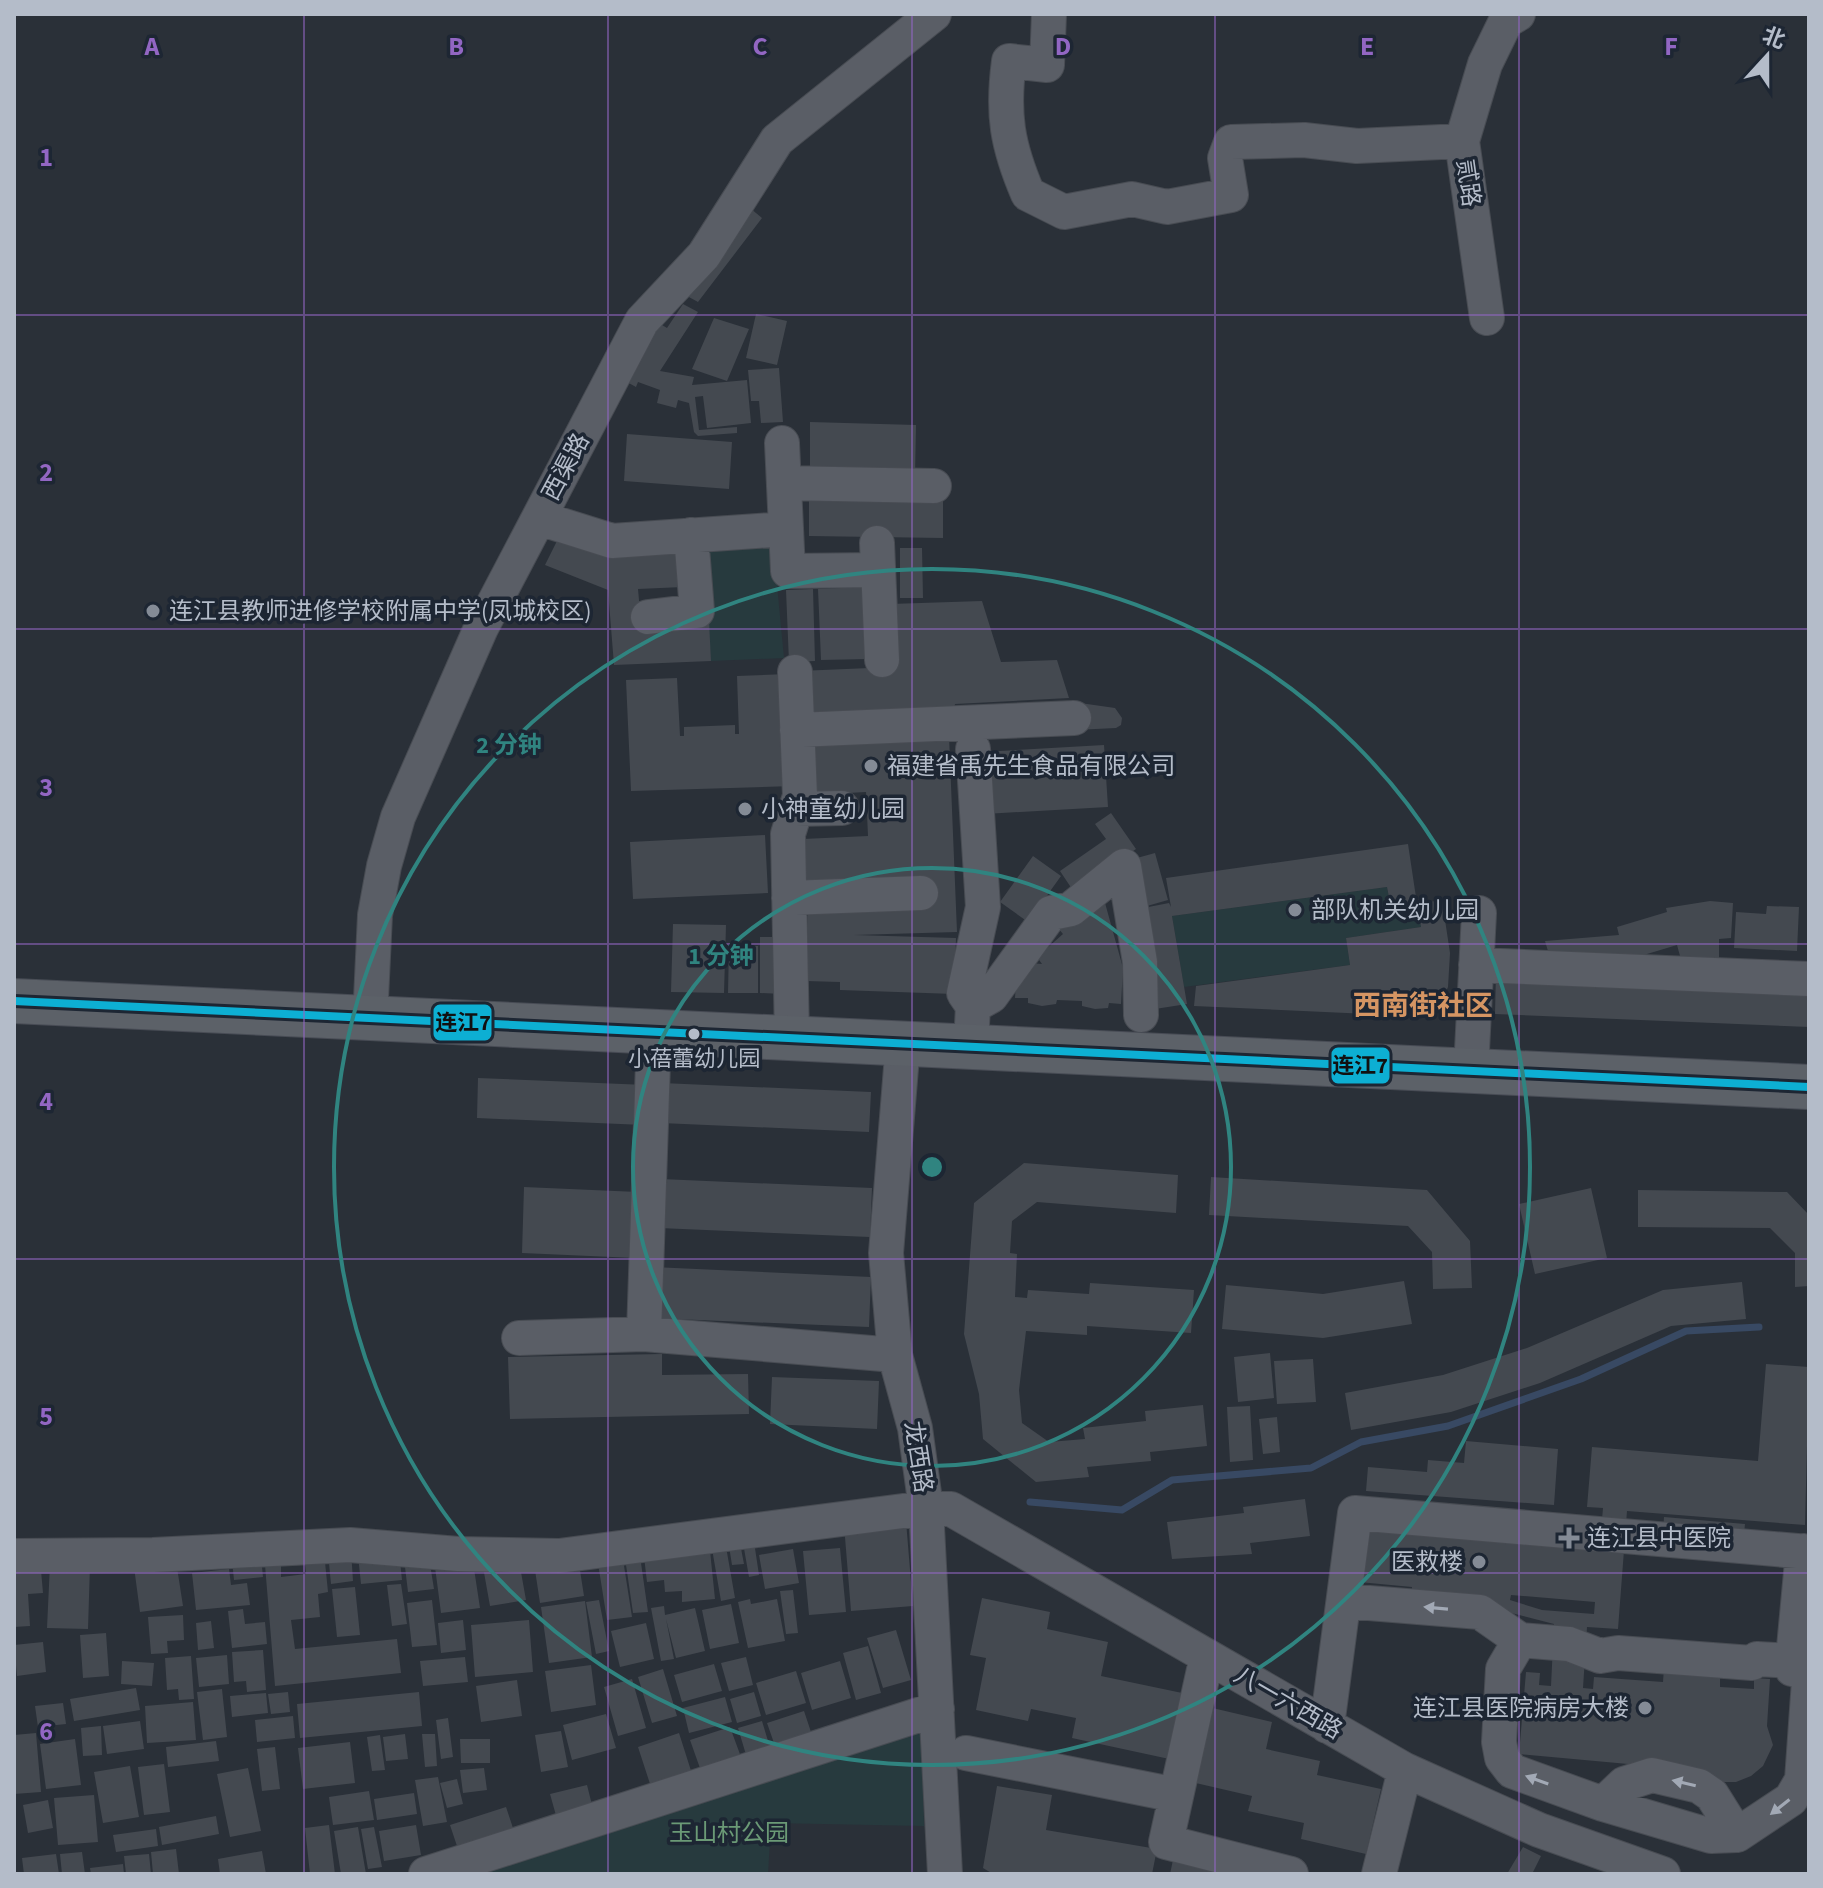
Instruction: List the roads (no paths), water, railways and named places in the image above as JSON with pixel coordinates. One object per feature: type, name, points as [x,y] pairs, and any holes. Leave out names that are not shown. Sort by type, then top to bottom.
[{"type":"main road","points":[[14,1001],[903,1043],[972,1026],[1471,1070],[1809,1087]]},
{"type":"street","name":"西渠路","points":[[370,1020],[375,915],[384,866],[398,817],[481,628],[642,321],[704,255],[764,156],[791,127],[934,14]]},
{"type":"street","points":[[1049,14],[1047,65],[1009,61],[1004,105],[1011,154],[1028,194],[1064,212],[1132,199],[1167,207],[1231,195],[1225,158],[1231,142],[1304,140],[1357,146],[1462,141]]},
{"type":"street","name":"贰路","points":[[1487,318],[1462,141],[1485,64],[1506,21],[1518,14]]},
{"type":"street","points":[[782,443],[788,571],[877,556],[882,660]]},
{"type":"street","points":[[784,483],[934,486]]},
{"type":"street","points":[[539,518],[612,541],[786,529]]},
{"type":"street","points":[[648,617],[697,611],[691,535]]},
{"type":"street","points":[[792,1038],[788,834],[800,796],[795,672]]},
{"type":"street","points":[[797,730],[1074,718]]},
{"type":"street","points":[[972,1026],[964,993],[983,907],[973,749]]},
{"type":"street","points":[[795,809],[842,808]]},
{"type":"street","points":[[972,1026],[1051,913],[1071,909],[1124,866],[1140,962],[1141,1015]]},
{"type":"street","points":[[789,898],[921,893]]},
{"type":"street","points":[[1471,1070],[1479,913]]},
{"type":"street","points":[[1476,965],[1809,979]]},
{"type":"street","points":[[644,1334],[654,1032]]},
{"type":"street","name":"龙西路","points":[[903,1043],[886,1253],[895,1355],[915,1428],[926,1508],[945,1874]]},
{"type":"street","points":[[519,1338],[644,1334],[895,1355]]},
{"type":"street","points":[[14,1556],[153,1555],[350,1545],[458,1554],[559,1556],[926,1508]]},
{"type":"street","name":"八一六西路","points":[[926,1508],[951,1509],[1405,1770],[1539,1830],[1663,1874]]},
{"type":"street","points":[[1327,1726],[1355,1513],[1806,1551],[1801,1672],[1802,1780],[1791,1799],[1737,1835],[1711,1836],[1603,1804],[1512,1771],[1502,1758],[1499,1742],[1503,1669],[1520,1640]]},
{"type":"street","points":[[1344,1601],[1480,1612],[1520,1640],[1569,1644],[1600,1656],[1618,1653],[1752,1663],[1757,1659],[1801,1672]]},
{"type":"street","points":[[1207,1656],[1166,1842],[1291,1874]]},
{"type":"street","points":[[426,1874],[937,1709]]},
{"type":"street","points":[[966,1753],[1176,1795]]},
{"type":"street","points":[[1379,1874],[1405,1770]]},
{"type":"waterway","points":[[1030,1502],[1122,1510],[1172,1480],[1311,1468],[1361,1442],[1448,1426],[1581,1379],[1686,1331],[1759,1327]]},
{"type":"place","name":"连江县教师进修学校附属中学(凤城校区)","points":[[153,611]]},
{"type":"place","name":"福建省禹先生食品有限公司","points":[[871,766]]},
{"type":"place","name":"小神童幼儿园","points":[[745,809]]},
{"type":"place","name":"部队机关幼儿园","points":[[1295,910]]},
{"type":"place","name":"小蓓蕾幼儿园","points":[[694,1034]]},
{"type":"place","name":"连江县中医院","points":[[1569,1538]]},
{"type":"place","name":"医救楼","points":[[1479,1562]]},
{"type":"place","name":"连江县医院病房大楼","points":[[1645,1708]]},
{"type":"district","name":"西南街社区","points":[[1423,1006]]},
{"type":"park label","name":"玉山村公园","points":[[729,1833]]}]
